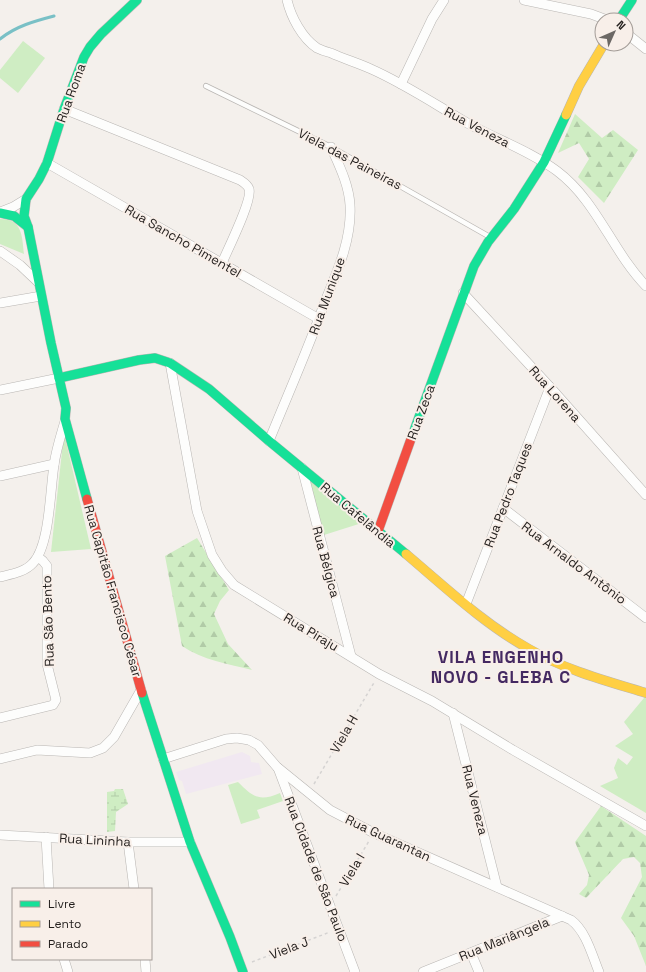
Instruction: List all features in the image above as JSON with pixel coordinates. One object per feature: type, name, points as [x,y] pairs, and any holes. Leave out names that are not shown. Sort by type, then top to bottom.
[{"type":"street","name":"Rua Roma","points":[[26,199],[47,163],[78,71],[90,47],[101,34],[137,0]]},
{"type":"street","name":"Rua Veneza","points":[[287,0],[289,9],[306,38],[317,48],[371,69],[401,84],[471,124],[544,162],[558,172],[588,203],[623,258],[636,276],[646,286]]},
{"type":"street","points":[[401,84],[432,19],[444,0]]},
{"type":"street","points":[[524,0],[594,15]]},
{"type":"street","points":[[624,12],[632,0]]},
{"type":"street","points":[[634,39],[646,49]]},
{"type":"street","name":"Rua Zeca","points":[[378,531],[463,294],[481,252],[514,209],[544,162],[579,86],[599,52]]},
{"type":"street","points":[[64,109],[240,180],[246,184],[249,189],[248,201],[222,263]]},
{"type":"street","name":"Rua Munique","points":[[269,441],[338,270],[347,238],[350,203],[347,190],[331,147]]},
{"type":"street","name":"Rua Sancho Pimentel","points":[[47,163],[319,319]]},
{"type":"street","points":[[0,212],[13,207],[26,199]]},
{"type":"street","name":"Rua Capitão Francisco César","points":[[26,199],[24,216],[28,227],[38,282],[66,408],[66,420],[91,515],[141,690],[190,842],[242,969]]},
{"type":"street","points":[[0,212],[14,216],[28,227]]},
{"type":"street","points":[[0,251],[20,265],[38,282]]},
{"type":"street","name":"Rua Lorena","points":[[463,294],[550,387],[646,496]]},
{"type":"street","points":[[0,303],[41,296]]},
{"type":"street","name":"Rua Cafelândia","points":[[59,378],[139,360],[155,358],[170,363],[209,389],[269,441],[466,604],[513,639],[535,652],[565,665],[611,683],[646,693]]},
{"type":"street","name":"Rua Piraju","points":[[170,363],[197,511],[212,555],[222,571],[234,585],[379,674],[453,713],[513,750],[646,826]]},
{"type":"street","points":[[0,390],[59,378]]},
{"type":"street","name":"Rua Pedro Taques","points":[[466,604],[550,387]]},
{"type":"street","points":[[0,577],[22,571],[29,567],[40,553],[44,540],[54,464],[66,420]]},
{"type":"street","points":[[0,476],[54,464]]},
{"type":"street","name":"Rua Bélgica","points":[[302,468],[351,656]]},
{"type":"street","name":"Rua Arnaldo Antônio","points":[[503,508],[646,618]]},
{"type":"street","name":"Rua São Bento","points":[[0,718],[53,705],[56,700],[47,664],[47,566],[38,557]]},
{"type":"street","points":[[0,758],[37,750],[90,753],[103,748],[114,738],[141,690]]},
{"type":"street","name":"Rua Veneza","points":[[453,713],[497,887]]},
{"type":"street","name":"Rua Guarantan","points":[[163,759],[226,739],[237,738],[249,740],[258,745],[277,767],[330,810],[374,833],[562,916],[577,925],[582,932],[599,972]]},
{"type":"street","name":"Rua Cidade de São Paulo","points":[[277,767],[354,972]]},
{"type":"street","name":"Rua Lininha","points":[[0,835],[128,842],[190,842]]},
{"type":"street","points":[[46,837],[49,888]]},
{"type":"street","points":[[128,842],[134,888]]},
{"type":"street","name":"Rua Mariângela","points":[[423,972],[562,916]]},
{"type":"street","points":[[471,953],[479,972]]},
{"type":"street","points":[[64,960],[68,972]]},
{"type":"street","points":[[145,960],[146,972]]},
{"type":"lane","name":"Viela das Paineiras","points":[[206,86],[331,147],[491,238]]},
{"type":"path","name":"Viela H","points":[[309,794],[379,674]]},
{"type":"path","name":"Viela I","points":[[330,907],[374,833]]},
{"type":"path","name":"Viela J","points":[[242,969],[338,929]]},
{"type":"shaded area","points":[[242,752],[250,756],[251,762],[259,763],[262,774],[186,794],[182,781],[179,780],[176,772]]},
{"type":"green space","points":[[23,41],[45,58],[18,93],[0,78],[0,70]]},
{"type":"green space","points":[[575,114],[602,138],[613,130],[638,150],[604,203],[578,177],[589,159],[579,143],[558,153]]},
{"type":"green space","points":[[0,219],[13,222],[20,230],[24,254],[0,244]]},
{"type":"green space","points":[[64,433],[91,549],[51,552]]},
{"type":"green space","points":[[304,472],[365,522],[324,535]]},
{"type":"green space","points":[[197,538],[229,590],[220,601],[214,614],[228,644],[252,670],[198,655],[182,646],[165,556]]},
{"type":"green space","points":[[644,698],[646,698],[646,813],[600,786],[618,778],[614,768],[618,758],[627,765],[633,757],[615,746],[633,734],[624,722]]},
{"type":"green space","points":[[238,782],[252,794],[257,796],[267,797],[280,793],[283,801],[257,810],[260,818],[241,824],[228,785]]},
{"type":"green space","points":[[115,789],[123,789],[128,804],[116,812],[115,831],[107,832],[107,792],[114,791]]},
{"type":"green space","points":[[601,806],[646,836],[646,966],[634,936],[621,918],[642,877],[640,863],[634,857],[623,859],[586,898],[579,894],[587,885],[589,875],[575,842]]},
{"type":"waterway","points":[[0,39],[19,27],[54,16]]},
{"type":"traffic: fast","points":[[87,499],[65,419],[66,408],[51,343],[28,227],[24,216],[26,199],[47,163],[64,109],[84,57],[101,34],[137,0]]},
{"type":"traffic: fast","points":[[624,12],[632,0]]},
{"type":"traffic: fast","points":[[411,439],[474,266],[488,242],[514,209],[544,162],[566,115]]},
{"type":"traffic: fast","points":[[0,213],[14,216],[28,227]]},
{"type":"traffic: fast","points":[[59,378],[139,360],[155,358],[170,363],[209,389],[269,441],[406,554]]},
{"type":"traffic: fast","points":[[142,693],[190,842],[243,972]]},
{"type":"traffic: slow","points":[[566,115],[579,86],[599,52]]},
{"type":"traffic: slow","points":[[406,554],[481,617],[529,649],[572,669],[646,693]]},
{"type":"traffic: jam","points":[[378,531],[411,439]]},
{"type":"traffic: jam","points":[[87,499],[142,693]]},
{"type":"district","name":"VILA ENGENHO NOVO - GLEBA C","points":[[501,667]]}]
